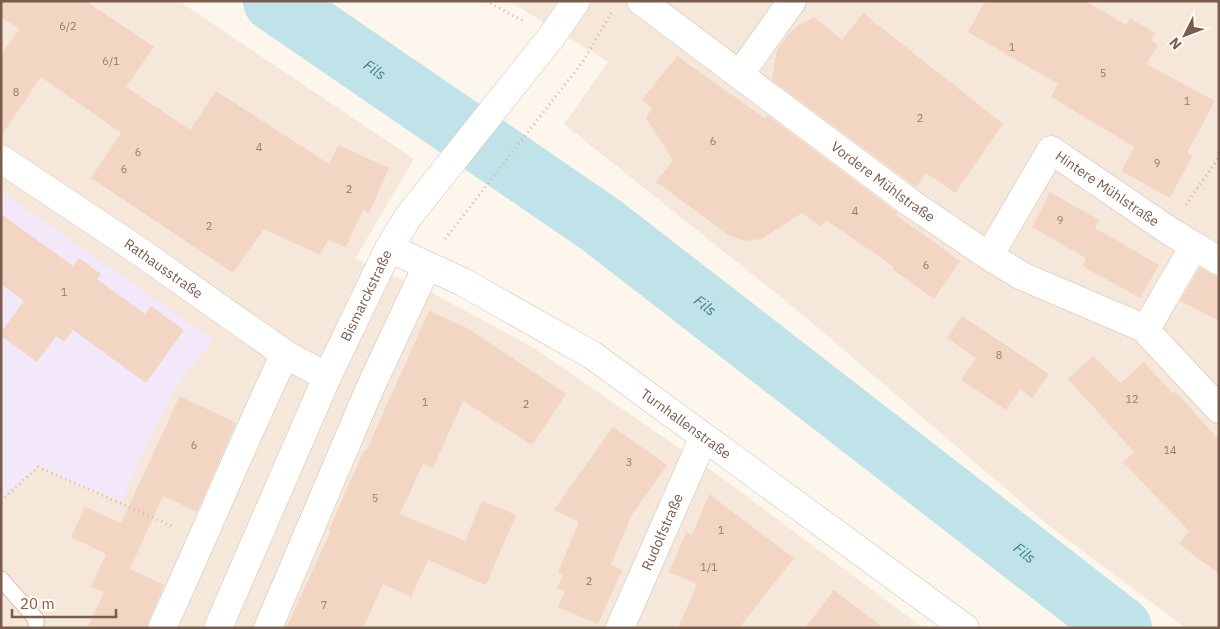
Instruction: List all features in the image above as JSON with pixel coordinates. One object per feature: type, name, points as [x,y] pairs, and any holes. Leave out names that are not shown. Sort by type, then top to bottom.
[{"type":"street","name":"Bismarckstraße","points":[[218,628],[327,377],[390,248],[408,217],[552,36],[576,1]]},
{"type":"street","name":"Vordere Mühlstraße","points":[[641,1],[744,67],[912,204],[988,256],[1022,276],[1146,329],[1219,410]]},
{"type":"street","points":[[744,67],[792,1]]},
{"type":"street","name":"Hintere Mühlstraße","points":[[988,256],[1051,150],[1168,230],[1219,261]]},
{"type":"street","name":"Rathausstraße","points":[[1,159],[136,249],[285,354],[327,377]]},
{"type":"street","points":[[1146,329],[1194,246]]},
{"type":"street","name":"Turnhallenstraße","points":[[390,248],[463,282],[592,355],[965,628]]},
{"type":"street","points":[[268,628],[370,388],[426,266]]},
{"type":"street","points":[[162,628],[203,539],[253,421],[285,354]]},
{"type":"street","name":"Rudolfstraße","points":[[620,628],[704,437]]},
{"type":"lane","points":[[1,579],[36,619],[36,628]]},
{"type":"path","points":[[486,1],[552,36]]},
{"type":"path","points":[[460,221],[584,60],[613,10]]},
{"type":"path","points":[[1168,230],[1219,157]]},
{"type":"path","points":[[1,501],[38,467],[203,539]]},
{"type":"shaded area","points":[[1,1],[179,1],[414,159],[355,259],[432,293],[534,348],[721,477],[923,628],[1,628]]},
{"type":"shaded area","points":[[509,1],[1219,1],[1219,628],[1186,628],[1048,525],[803,315],[564,124],[608,62]]},
{"type":"shaded area","points":[[1,191],[213,340],[174,389],[121,502],[38,466],[1,498]]},
{"type":"building","points":[[1,1],[86,1],[154,47],[126,87],[190,130],[216,91],[329,164],[338,145],[389,168],[369,213],[363,210],[346,247],[328,240],[320,255],[264,229],[233,273],[91,178],[121,133],[41,77],[1,136],[1,55],[19,29],[1,17]]},
{"type":"building","points":[[985,1],[1086,1],[1126,25],[1130,18],[1155,33],[1151,40],[1158,45],[1146,64],[1215,101],[1187,153],[1192,156],[1170,198],[1121,171],[1134,147],[1051,97],[1058,84],[968,32]]},
{"type":"building","points":[[863,13],[1003,124],[955,193],[926,173],[916,187],[772,80],[777,50],[786,37],[799,25],[814,17],[842,40]]},
{"type":"building","points":[[677,56],[766,119],[767,115],[898,213],[896,215],[960,261],[934,299],[892,269],[894,267],[826,220],[821,227],[802,213],[762,239],[745,241],[730,236],[656,182],[673,160],[646,118],[652,108],[642,100]]},
{"type":"building","points":[[1050,192],[1099,220],[1095,228],[1159,265],[1140,298],[1082,266],[1086,258],[1032,227]]},
{"type":"building","points":[[1,214],[73,266],[79,258],[101,274],[97,279],[145,314],[151,306],[184,330],[146,383],[73,330],[64,342],[56,336],[37,362],[1,336],[1,332],[24,301],[1,284]]},
{"type":"building","points":[[1200,268],[1219,278],[1219,321],[1180,301]]},
{"type":"building","points":[[429,311],[467,328],[566,394],[532,445],[463,401],[433,468],[423,464],[400,514],[465,541],[482,501],[516,515],[486,585],[428,560],[411,597],[383,584],[363,628],[286,628],[331,531],[329,530],[364,450],[366,451]]},
{"type":"building","points":[[962,316],[1049,374],[1032,398],[1020,389],[1006,410],[961,380],[976,358],[947,338]]},
{"type":"building","points":[[1093,356],[1121,383],[1144,362],[1173,394],[1175,391],[1219,440],[1219,574],[1179,544],[1189,531],[1123,462],[1134,452],[1068,379]]},
{"type":"building","points":[[180,396],[236,423],[197,512],[163,496],[130,569],[164,585],[147,628],[87,628],[104,592],[91,587],[106,554],[71,537],[85,507],[121,523]]},
{"type":"building","points":[[613,427],[667,465],[631,516],[611,565],[622,570],[598,624],[558,607],[565,591],[557,588],[563,575],[558,572],[579,522],[554,510]]},
{"type":"building","points":[[709,494],[794,558],[739,628],[678,628],[697,584],[669,572],[686,532],[692,535]]},
{"type":"building","points":[[834,590],[883,628],[805,628]]},
{"type":"waterway","name":"Fils","points":[[274,1],[601,225],[1121,628]]}]
